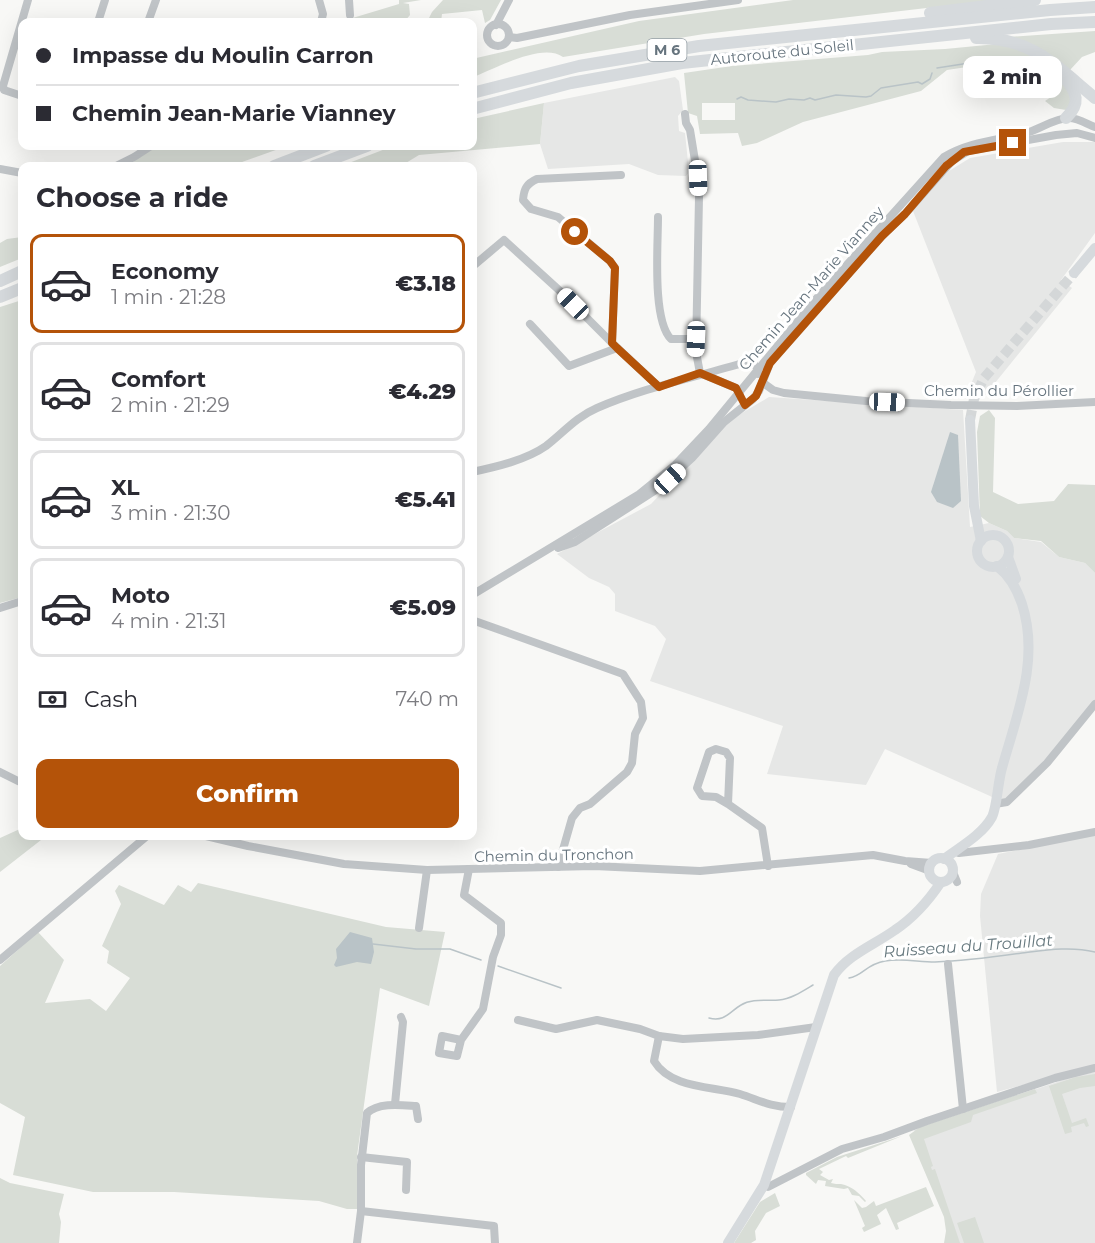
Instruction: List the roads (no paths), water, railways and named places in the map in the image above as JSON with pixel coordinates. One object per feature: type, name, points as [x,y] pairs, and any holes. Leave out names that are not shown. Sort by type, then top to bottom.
[{"type":"highway","points":[[865,28],[881,20],[1035,0]]},
{"type":"highway","name":"Autoroute du Soleil","points":[[477,92],[579,66],[753,39],[1041,10],[1095,7]]},
{"type":"highway","name":"Autoroute du Soleil","points":[[477,108],[571,83],[682,63],[1051,24],[1095,22]]},
{"type":"highway","points":[[870,43],[897,44],[997,39],[1029,47],[1095,98]]},
{"type":"highway","points":[[1055,65],[1074,91],[1074,108],[1066,118]]},
{"type":"highway","points":[[284,162],[316,150]]},
{"type":"highway","points":[[325,162],[356,150]]},
{"type":"highway","points":[[0,280],[18,273]]},
{"type":"highway","points":[[0,297],[18,290]]},
{"type":"main road","points":[[1074,273],[1095,248]]},
{"type":"main road","points":[[970,420],[974,506],[977,520],[986,538]]},
{"type":"main road","points":[[728,1243],[769,1182],[790,1107],[831,980],[850,958],[897,929],[923,904],[941,871],[990,820],[1020,706],[1031,675],[1034,642],[1029,610],[1022,590],[1011,571],[1006,542],[1000,536],[986,538]]},
{"type":"main road","points":[[986,538],[978,551],[980,559],[1005,572],[1013,584],[1026,619],[1029,661],[1020,706]]},
{"type":"main road","points":[[997,566],[1008,557]]},
{"type":"street","points":[[23,18],[28,0]]},
{"type":"street","points":[[99,18],[105,0]]},
{"type":"street","points":[[149,18],[156,0]]},
{"type":"street","points":[[319,0],[322,18]]},
{"type":"street","points":[[349,0],[350,15]]},
{"type":"street","points":[[508,37],[502,46],[495,46],[489,42],[487,31],[496,25],[509,0]]},
{"type":"street","points":[[508,37],[521,38],[630,15],[738,0]]},
{"type":"street","points":[[496,25],[505,27],[508,37]]},
{"type":"street","points":[[18,34],[3,86],[4,90],[18,95]]},
{"type":"street","points":[[685,114],[698,178],[696,352],[700,373]]},
{"type":"street","points":[[1066,118],[1076,119],[1095,127]]},
{"type":"street","name":"Chemin Jean-Marie Vianney","points":[[640,498],[694,446],[855,254],[938,162],[959,148],[1027,132],[1066,118]]},
{"type":"street","name":"Chemin Jean-Marie Vianney","points":[[477,593],[670,479],[724,422],[756,396],[770,363],[946,166],[964,152],[1065,134],[1077,133],[1095,138]]},
{"type":"street","points":[[124,162],[145,150]]},
{"type":"street","points":[[0,169],[18,172]]},
{"type":"street","points":[[615,345],[615,268],[610,261],[558,217],[531,209],[523,200],[524,191],[529,183],[537,179],[621,175]]},
{"type":"street","points":[[916,201],[918,186]]},
{"type":"street","points":[[658,217],[658,299],[665,333],[671,339],[696,339]]},
{"type":"street","points":[[477,263],[504,240],[659,387]]},
{"type":"street","points":[[530,324],[569,366],[615,345]]},
{"type":"street","points":[[477,470],[532,454],[544,447],[578,418],[597,408],[700,373],[751,362],[758,368],[762,382]]},
{"type":"street","points":[[700,373],[736,388],[745,405]]},
{"type":"street","name":"Chemin du Pérollier","points":[[762,382],[773,390],[791,394],[866,401],[1017,406],[1095,402]]},
{"type":"street","points":[[0,608],[18,602]]},
{"type":"street","points":[[477,622],[623,674],[641,702],[643,718],[635,734],[632,763],[627,772],[590,804],[580,808],[572,818],[558,867]]},
{"type":"street","points":[[995,804],[1007,802],[1047,763],[1095,704]]},
{"type":"street","points":[[728,804],[730,758],[726,752],[716,749],[709,752],[697,788],[702,795],[717,797],[762,828],[768,866]]},
{"type":"street","points":[[0,772],[18,781]]},
{"type":"street","points":[[963,847],[980,852],[1095,832]]},
{"type":"street","points":[[0,960],[142,840]]},
{"type":"street","name":"Chemin du Tronchon","points":[[223,840],[344,864],[428,870],[625,867],[700,871],[873,855],[941,871]]},
{"type":"street","points":[[963,847],[980,852]]},
{"type":"street","points":[[461,1040],[483,1009],[493,957],[501,935],[501,923],[464,895],[469,869]]},
{"type":"street","points":[[419,928],[428,870]]},
{"type":"street","points":[[948,964],[963,1109]]},
{"type":"street","points":[[395,1104],[403,1022],[401,1017]]},
{"type":"street","points":[[518,1020],[556,1029],[597,1020],[640,1029],[659,1036],[683,1039],[816,1028]]},
{"type":"street","points":[[796,1031],[812,1042]]},
{"type":"street","points":[[659,1036],[654,1061],[672,1079],[720,1092],[740,1094],[774,1107],[787,1118]]},
{"type":"street","points":[[769,1182],[775,1178],[785,1178],[842,1149],[884,1137],[1055,1078],[1095,1068]]},
{"type":"street","points":[[357,1243],[361,1211],[361,1157],[367,1113],[395,1104],[416,1106],[418,1119]]},
{"type":"street","points":[[774,1107],[790,1107]]},
{"type":"street","points":[[361,1157],[407,1162],[406,1190]]},
{"type":"street","points":[[361,1211],[494,1226],[495,1243]]},
{"type":"waterway","points":[[937,68],[1008,57]]},
{"type":"waterway","points":[[737,99],[741,97],[748,100],[776,102],[789,99],[810,98],[815,100],[836,95],[866,97],[881,88],[918,82],[922,84],[930,79],[932,73]]},
{"type":"waterway","name":"Ruisseau du Trouillat","points":[[373,944],[416,949],[450,949],[481,960]]},
{"type":"waterway","name":"Ruisseau du Trouillat","points":[[849,978],[873,965],[891,960],[935,962],[1058,949],[1095,952]]},
{"type":"waterway","name":"Ruisseau du Trouillat","points":[[498,966],[561,988]]},
{"type":"waterway","name":"Ruisseau du Trouillat","points":[[709,1018],[719,1019],[750,1001],[788,998],[813,985]]},
{"type":"tunnel","points":[[970,420],[974,399],[984,378],[1074,273]]}]
